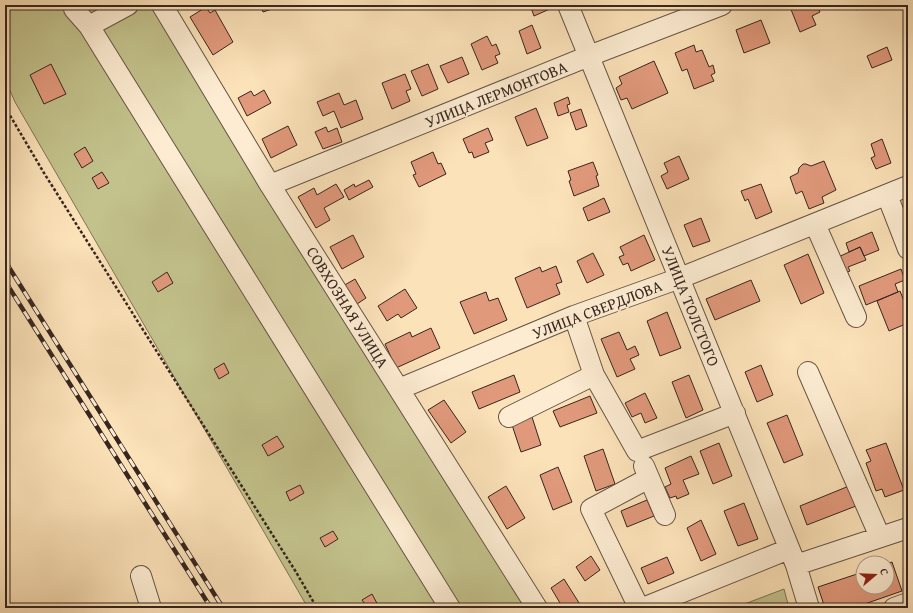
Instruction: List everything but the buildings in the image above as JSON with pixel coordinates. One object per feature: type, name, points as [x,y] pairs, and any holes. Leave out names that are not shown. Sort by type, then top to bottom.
[{"type":"street","points":[[89,26],[128,5]]},
{"type":"street","name":"СОВХОЗНАЯ УЛИЦА","points":[[162,5],[270,185],[537,608]]},
{"type":"street","name":"УЛИЦА ТОЛСТОГО","points":[[568,5],[793,557],[810,608]]},
{"type":"street","name":"УЛИЦА ЛЕРМОНТОВА","points":[[270,185],[589,56],[722,5]]},
{"type":"street","points":[[74,9],[89,26],[450,608]]},
{"type":"street","name":"УЛИЦА СВЕРДЛОВА","points":[[399,389],[574,316],[680,278],[908,186]]},
{"type":"street","points":[[887,195],[908,249]]},
{"type":"street","points":[[815,224],[856,317]]},
{"type":"street","points":[[574,316],[594,375],[637,451],[665,515]]},
{"type":"street","points":[[808,372],[880,537]]},
{"type":"street","points":[[509,417],[594,375]]},
{"type":"street","points":[[637,451],[735,413]]},
{"type":"street","points":[[639,608],[591,509],[649,478]]},
{"type":"street","points":[[643,608],[793,557],[880,537],[908,528]]},
{"type":"street","points":[[141,576],[151,608]]},
{"type":"street","points":[[894,608],[908,603]]},
{"type":"path","points":[[5,107],[44,172],[296,572],[317,608]]},
{"type":"shaded area","points":[[5,5],[162,5],[536,608],[308,608],[15,102],[5,79]]},
{"type":"shaded area","points":[[784,589],[789,608],[734,608]]},
{"type":"railway","points":[[5,261],[223,608]]},
{"type":"railway","points":[[5,281],[211,608]]}]
